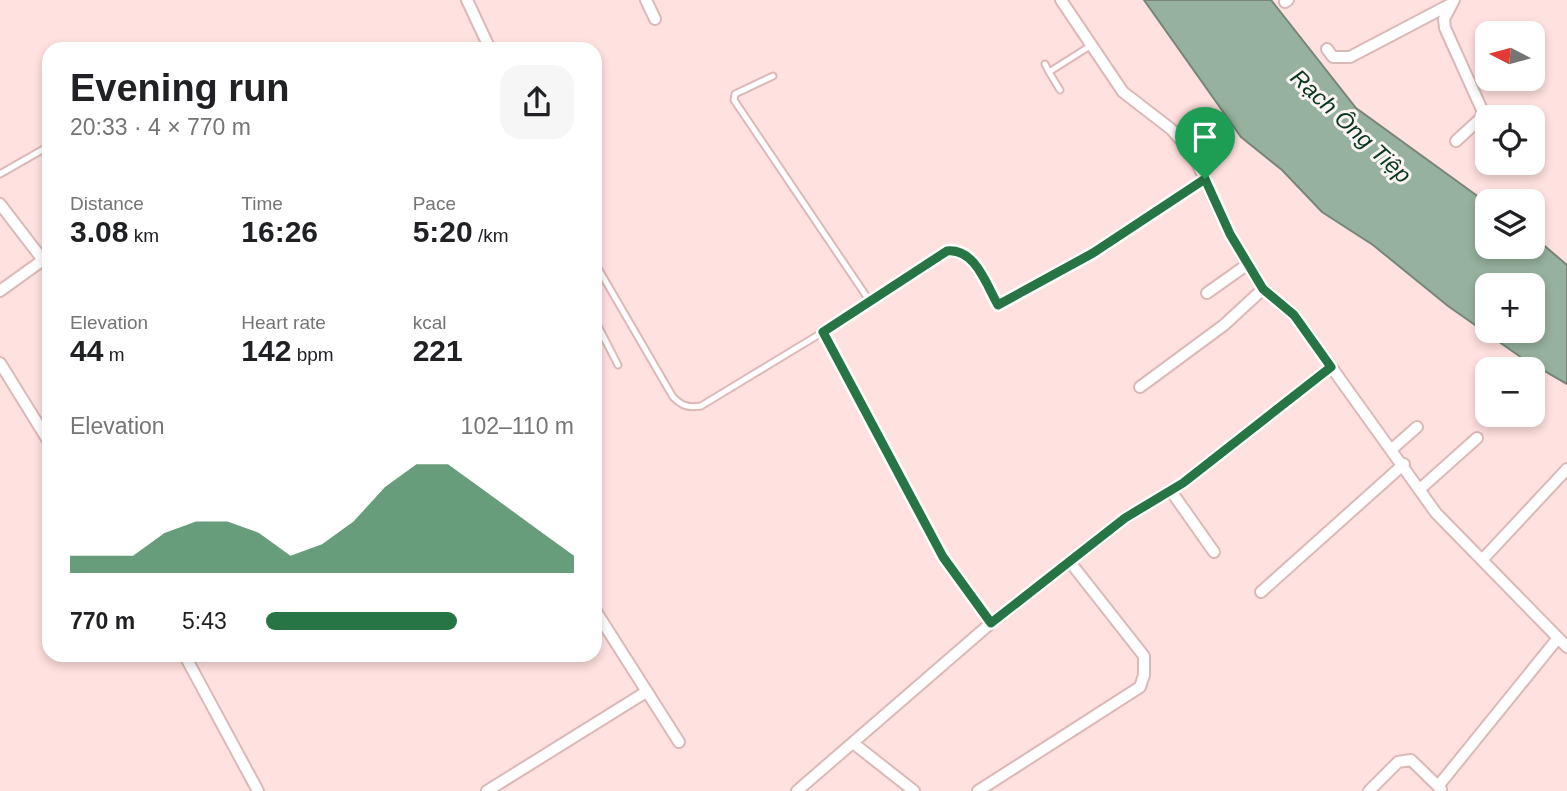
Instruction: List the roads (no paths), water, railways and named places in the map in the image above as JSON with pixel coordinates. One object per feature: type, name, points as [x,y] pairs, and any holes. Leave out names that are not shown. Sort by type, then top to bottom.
[{"type":"street","points":[[467,0],[487,42]]},
{"type":"street","points":[[646,0],[655,19]]},
{"type":"street","points":[[1060,0],[1123,92],[1171,129],[1186,145],[1230,234],[1263,289],[1294,315],[1404,464],[1436,513],[1567,646]]},
{"type":"street","points":[[1327,49],[1333,57],[1350,57],[1443,3],[1445,28],[1483,112],[1480,119],[1456,141]]},
{"type":"street","points":[[0,204],[42,254]]},
{"type":"street","points":[[0,291],[42,262]]},
{"type":"street","points":[[1207,293],[1248,264]]},
{"type":"street","points":[[1140,387],[1224,325],[1263,289]]},
{"type":"street","points":[[0,363],[42,431]]},
{"type":"street","points":[[797,791],[991,623],[1125,518],[1171,491],[1331,367]]},
{"type":"street","points":[[1392,449],[1417,427]]},
{"type":"street","points":[[1420,489],[1477,438]]},
{"type":"street","points":[[1261,592],[1404,464]]},
{"type":"street","points":[[1482,561],[1567,470]]},
{"type":"street","points":[[1171,491],[1214,552]]},
{"type":"street","points":[[978,791],[1140,687],[1144,675],[1144,656],[1070,562]]},
{"type":"street","points":[[602,621],[678,742]]},
{"type":"street","points":[[1369,791],[1398,762],[1411,760],[1441,788],[1558,638]]},
{"type":"street","points":[[188,662],[258,791]]},
{"type":"street","points":[[487,791],[646,692]]},
{"type":"street","points":[[853,743],[914,791]]},
{"type":"lane","points":[[1049,72],[1090,46]]},
{"type":"lane","points":[[1045,64],[1060,90]]},
{"type":"lane","points":[[773,76],[735,94],[734,100],[869,300]]},
{"type":"lane","points":[[0,174],[42,150]]},
{"type":"lane","points":[[602,275],[673,397],[685,407],[701,406],[823,332],[937,255],[957,250],[968,254],[998,305],[1093,253],[1205,179]]},
{"type":"lane","points":[[823,332],[943,557],[991,623]]},
{"type":"lane","points":[[602,334],[618,365]]},
{"type":"water","name":"Rạch Ông Tiệp","points":[[1144,0],[1271,0],[1356,108],[1475,194],[1475,259],[1545,259],[1545,246],[1567,265],[1567,384],[1545,371],[1545,357],[1521,357],[1501,343],[1545,343],[1545,273],[1475,273],[1475,325],[1373,245],[1322,212],[1282,170],[1241,137]]}]
